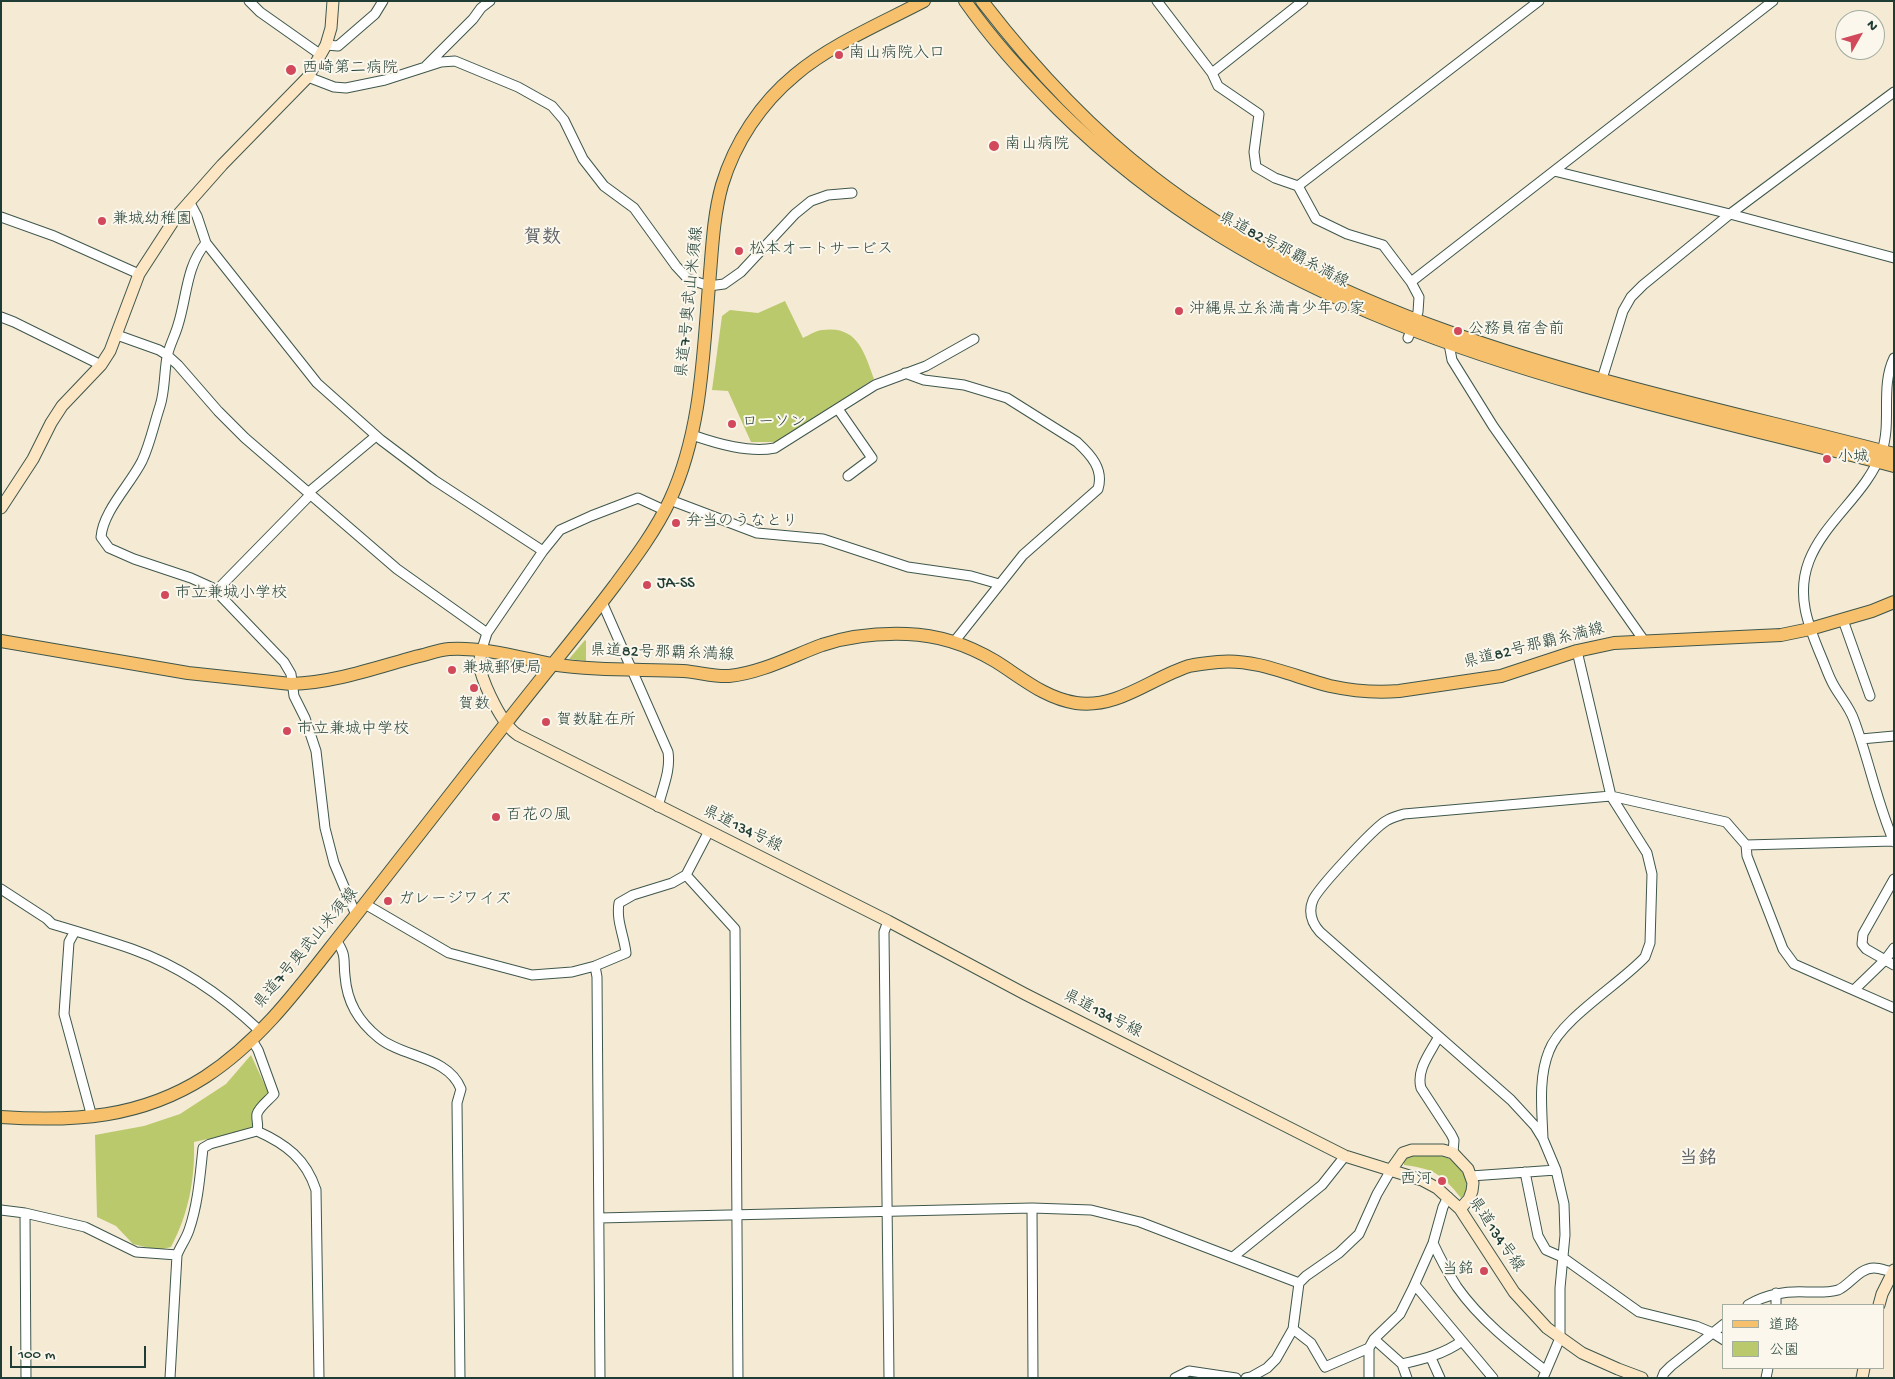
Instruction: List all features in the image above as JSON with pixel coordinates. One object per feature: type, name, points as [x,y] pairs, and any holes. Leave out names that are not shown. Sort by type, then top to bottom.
[{"type":"main road","points":[[1,508],[5,495],[33,459],[62,406],[101,365],[110,351],[139,274],[176,217],[189,201],[308,77],[323,50],[331,28],[333,1]]},
{"type":"main road","name":"県道7号奥武山米須線","points":[[1,1117],[43,1120],[92,1117],[137,1108],[181,1090],[218,1068],[256,1035],[286,1002],[366,904],[602,602],[643,546],[667,505],[692,435],[701,374],[717,210],[728,168],[743,136],[760,111],[779,89],[811,62],[924,1]]},
{"type":"main road","name":"県道82号那覇糸満線","points":[[965,1],[1032,83],[1098,147],[1151,190],[1213,233],[1282,272],[1344,302],[1449,344],[1504,363],[1598,391],[1884,456]]},
{"type":"main road","name":"県道82号那覇糸満線","points":[[982,1],[1022,51],[1058,90],[1104,136],[1156,179],[1219,223],[1286,261],[1349,292],[1412,329],[1508,351],[1602,380],[1884,456],[1894,466]]},
{"type":"main road","name":"県道82号那覇糸満線","points":[[553,664],[633,670],[687,671],[732,676],[823,645],[852,638],[880,634],[912,634],[938,637],[954,642],[989,657],[1052,697],[1078,703],[1091,704],[1121,697],[1176,671],[1206,663],[1236,662],[1252,664],[1346,690],[1383,692],[1501,676],[1577,651],[1614,644],[1781,635],[1843,620],[1894,602]]},
{"type":"main road","points":[[1,641],[188,673],[292,684],[307,684],[339,678],[447,649],[482,649],[553,664]]},
{"type":"main road","points":[[482,649],[479,668],[496,707],[506,724]]},
{"type":"main road","name":"県道134号線","points":[[506,724],[513,732],[525,740],[888,921],[1025,994],[1345,1156],[1422,1180],[1448,1197],[1460,1209],[1514,1292],[1535,1316],[1560,1338],[1600,1361],[1642,1378]]},
{"type":"main road","points":[[1391,1170],[1400,1157],[1407,1152],[1443,1150],[1453,1153],[1463,1162],[1471,1176],[1472,1191],[1469,1199],[1460,1209]]},
{"type":"main road","points":[[1879,1304],[1893,1271]]},
{"type":"street","points":[[249,1],[260,12],[323,50],[338,46],[375,14],[383,1]]},
{"type":"street","points":[[424,68],[490,1]]},
{"type":"street","points":[[1157,1],[1212,73],[1218,86],[1259,114],[1254,152],[1256,167],[1275,178],[1298,186],[1316,219],[1347,234],[1383,245],[1411,282],[1419,297],[1418,312],[1412,329]]},
{"type":"street","points":[[1212,73],[1303,1]]},
{"type":"street","points":[[1298,186],[1538,1]]},
{"type":"street","points":[[1411,282],[1773,1]]},
{"type":"street","points":[[308,77],[334,87],[346,88],[385,80],[441,62],[455,61],[518,88],[552,106],[564,120],[583,159],[604,186],[634,208],[676,266],[688,279],[709,286],[724,284],[741,272],[795,214],[811,201],[828,194],[852,193]]},
{"type":"street","points":[[1602,380],[1623,311],[1631,297],[1643,285],[1730,214],[1894,92]]},
{"type":"street","points":[[1554,171],[1730,214],[1894,258]]},
{"type":"street","points":[[189,201],[197,216],[206,243],[317,383],[376,436],[434,480],[543,551]]},
{"type":"street","points":[[1,217],[54,236],[139,274]]},
{"type":"street","points":[[206,243],[198,252],[192,265],[179,324],[167,355],[161,402],[143,460],[110,510],[102,527],[101,537],[109,548],[191,578],[216,591],[284,662],[291,674],[294,696],[305,718],[316,751],[325,828],[334,864],[356,915]]},
{"type":"street","points":[[1,317],[101,365]]},
{"type":"street","points":[[117,335],[167,355],[178,364],[218,411],[238,431],[397,569],[487,633]]},
{"type":"street","points":[[692,435],[733,446],[766,450],[775,448],[875,385],[940,359],[974,340]]},
{"type":"street","points":[[1449,344],[1452,360],[1493,426],[1645,642]]},
{"type":"street","points":[[1746,845],[1893,842],[1850,709],[1833,684],[1810,629],[1804,609],[1803,590],[1809,562],[1816,547],[1859,492],[1884,456],[1887,378],[1894,358]]},
{"type":"street","points":[[905,373],[924,380],[964,385],[1007,398],[1077,442],[1086,450],[1098,469],[1101,480],[1098,489],[1036,543],[999,584],[954,642]]},
{"type":"street","points":[[838,409],[872,458],[848,476]]},
{"type":"street","points":[[216,591],[310,493],[376,436]]},
{"type":"street","points":[[482,649],[487,633],[543,551],[560,530],[638,498],[667,505],[757,534],[823,539],[908,567],[971,576],[999,584]]},
{"type":"street","points":[[602,602],[668,752],[670,761],[658,807]]},
{"type":"street","points":[[1843,620],[1870,696]]},
{"type":"street","points":[[1543,1139],[1543,1072],[1549,1049],[1571,1022],[1640,963],[1648,950],[1652,874],[1650,863],[1642,843],[1612,796],[1577,651]]},
{"type":"street","points":[[1861,739],[1894,736]]},
{"type":"street","points":[[1433,1243],[1457,1287],[1476,1310],[1544,1375],[1560,1338],[1565,1218],[1561,1186],[1543,1139],[1511,1100],[1438,1038],[1320,932],[1312,920],[1313,899],[1369,835],[1385,821],[1404,814],[1612,796],[1726,822],[1746,845],[1747,856],[1784,949],[1794,964],[1894,1008]]},
{"type":"street","points":[[366,904],[449,953],[532,975],[572,972],[595,966],[626,953],[625,941],[618,919],[619,903],[633,895],[672,883],[686,875],[709,831]]},
{"type":"street","points":[[686,875],[735,929],[738,1378]]},
{"type":"street","points":[[1894,879],[1863,934],[1862,944],[1866,949],[1894,965]]},
{"type":"street","points":[[1,889],[52,924],[134,950],[208,988],[256,1035],[258,1050],[274,1094],[258,1111],[256,1131]]},
{"type":"street","points":[[888,921],[884,932],[889,1378]]},
{"type":"street","points":[[75,931],[70,942],[64,1014],[92,1117]]},
{"type":"street","points":[[336,940],[344,952],[348,998],[364,1022],[379,1038],[392,1046],[443,1067],[453,1075],[460,1089],[457,1103],[460,1378]]},
{"type":"street","points":[[1854,990],[1885,960],[1894,948]]},
{"type":"street","points":[[595,966],[597,977],[600,1378]]},
{"type":"street","points":[[1438,1038],[1421,1072],[1420,1082],[1421,1088],[1454,1140],[1453,1153]]},
{"type":"street","points":[[170,1378],[177,1255],[189,1231],[198,1190],[203,1148],[210,1144],[256,1131],[276,1140],[294,1153],[312,1176],[316,1190],[319,1378]]},
{"type":"street","points":[[1233,1257],[1322,1185],[1345,1156]]},
{"type":"street","points":[[1246,1378],[1267,1368],[1276,1359],[1293,1329],[1299,1283],[1339,1253],[1359,1234],[1377,1194],[1391,1170]]},
{"type":"street","points":[[1471,1176],[1556,1170]]},
{"type":"street","points":[[1525,1172],[1538,1236],[1546,1250],[1562,1257],[1639,1312],[1696,1326],[1713,1332],[1722,1339]]},
{"type":"street","points":[[1369,1378],[1369,1348],[1374,1339],[1400,1314],[1433,1243],[1443,1207],[1448,1197]]},
{"type":"street","points":[[599,1218],[1032,1208],[1091,1210],[1140,1222],[1299,1283]]},
{"type":"street","points":[[1032,1208],[1033,1378]]},
{"type":"street","points":[[1,1210],[25,1213],[85,1227],[136,1252],[177,1255]]},
{"type":"street","points":[[25,1213],[26,1378]]},
{"type":"street","points":[[1750,1304],[1776,1293],[1794,1291],[1828,1292],[1839,1289],[1866,1270],[1873,1268],[1893,1271]]},
{"type":"street","points":[[1415,1285],[1493,1378]]},
{"type":"street","points":[[1776,1293],[1776,1304]]},
{"type":"street","points":[[1662,1378],[1671,1366],[1722,1325]]},
{"type":"street","points":[[1293,1329],[1312,1343],[1325,1367],[1369,1348]]},
{"type":"street","points":[[1374,1339],[1402,1364],[1407,1378]]},
{"type":"street","points":[[1402,1364],[1431,1358],[1451,1349],[1462,1341]]},
{"type":"street","points":[[1431,1358],[1440,1378]]},
{"type":"street","points":[[1175,1378],[1189,1371],[1236,1378]]},
{"type":"green space","points":[[785,301],[803,338],[822,330],[834,330],[851,336],[867,359],[874,379],[776,442],[751,442],[728,391],[712,390],[722,316],[730,310],[758,313]]},
{"type":"green space","points":[[585,640],[586,661],[569,659]]},
{"type":"green space","points":[[251,1055],[269,1094],[257,1107],[252,1117],[253,1129],[194,1142],[190,1196],[171,1247],[158,1250],[133,1244],[116,1226],[97,1217],[95,1135],[144,1126],[180,1114],[226,1084]]},
{"type":"green space","points":[[1432,1155],[1449,1159],[1459,1167],[1466,1183],[1465,1194],[1461,1198],[1437,1174],[1423,1168],[1404,1165],[1408,1156]]},
{"type":"place","name":"南山病院入口","points":[[839,55]]},
{"type":"place","name":"西崎第二病院","points":[[291,70]]},
{"type":"place","name":"南山病院","points":[[994,146]]},
{"type":"place","name":"兼城幼稚園","points":[[102,221]]},
{"type":"place","name":"松本オートサービス","points":[[739,251]]},
{"type":"place","name":"沖縄県立糸満青少年の家","points":[[1179,311]]},
{"type":"place","name":"公務員宿舎前","points":[[1458,331]]},
{"type":"place","name":"ローソン","points":[[732,424]]},
{"type":"place","name":"小城","points":[[1827,459]]},
{"type":"place","name":"弁当のうなとり","points":[[676,523]]},
{"type":"place","name":"JA-SS","points":[[647,585]]},
{"type":"place","name":"市立兼城小学校","points":[[165,595]]},
{"type":"place","name":"兼城郵便局","points":[[452,670]]},
{"type":"place","name":"賀数","points":[[474,688]]},
{"type":"place","name":"賀数駐在所","points":[[546,722]]},
{"type":"place","name":"市立兼城中学校","points":[[287,731]]},
{"type":"place","name":"百花の風","points":[[496,817]]},
{"type":"place","name":"ガレージワイズ","points":[[388,901]]},
{"type":"place","name":"西河","points":[[1442,1181]]},
{"type":"place","name":"当銘","points":[[1484,1271]]},
{"type":"district","name":"賀数","points":[[542,239]]},
{"type":"district","name":"当銘","points":[[1698,1160]]}]
